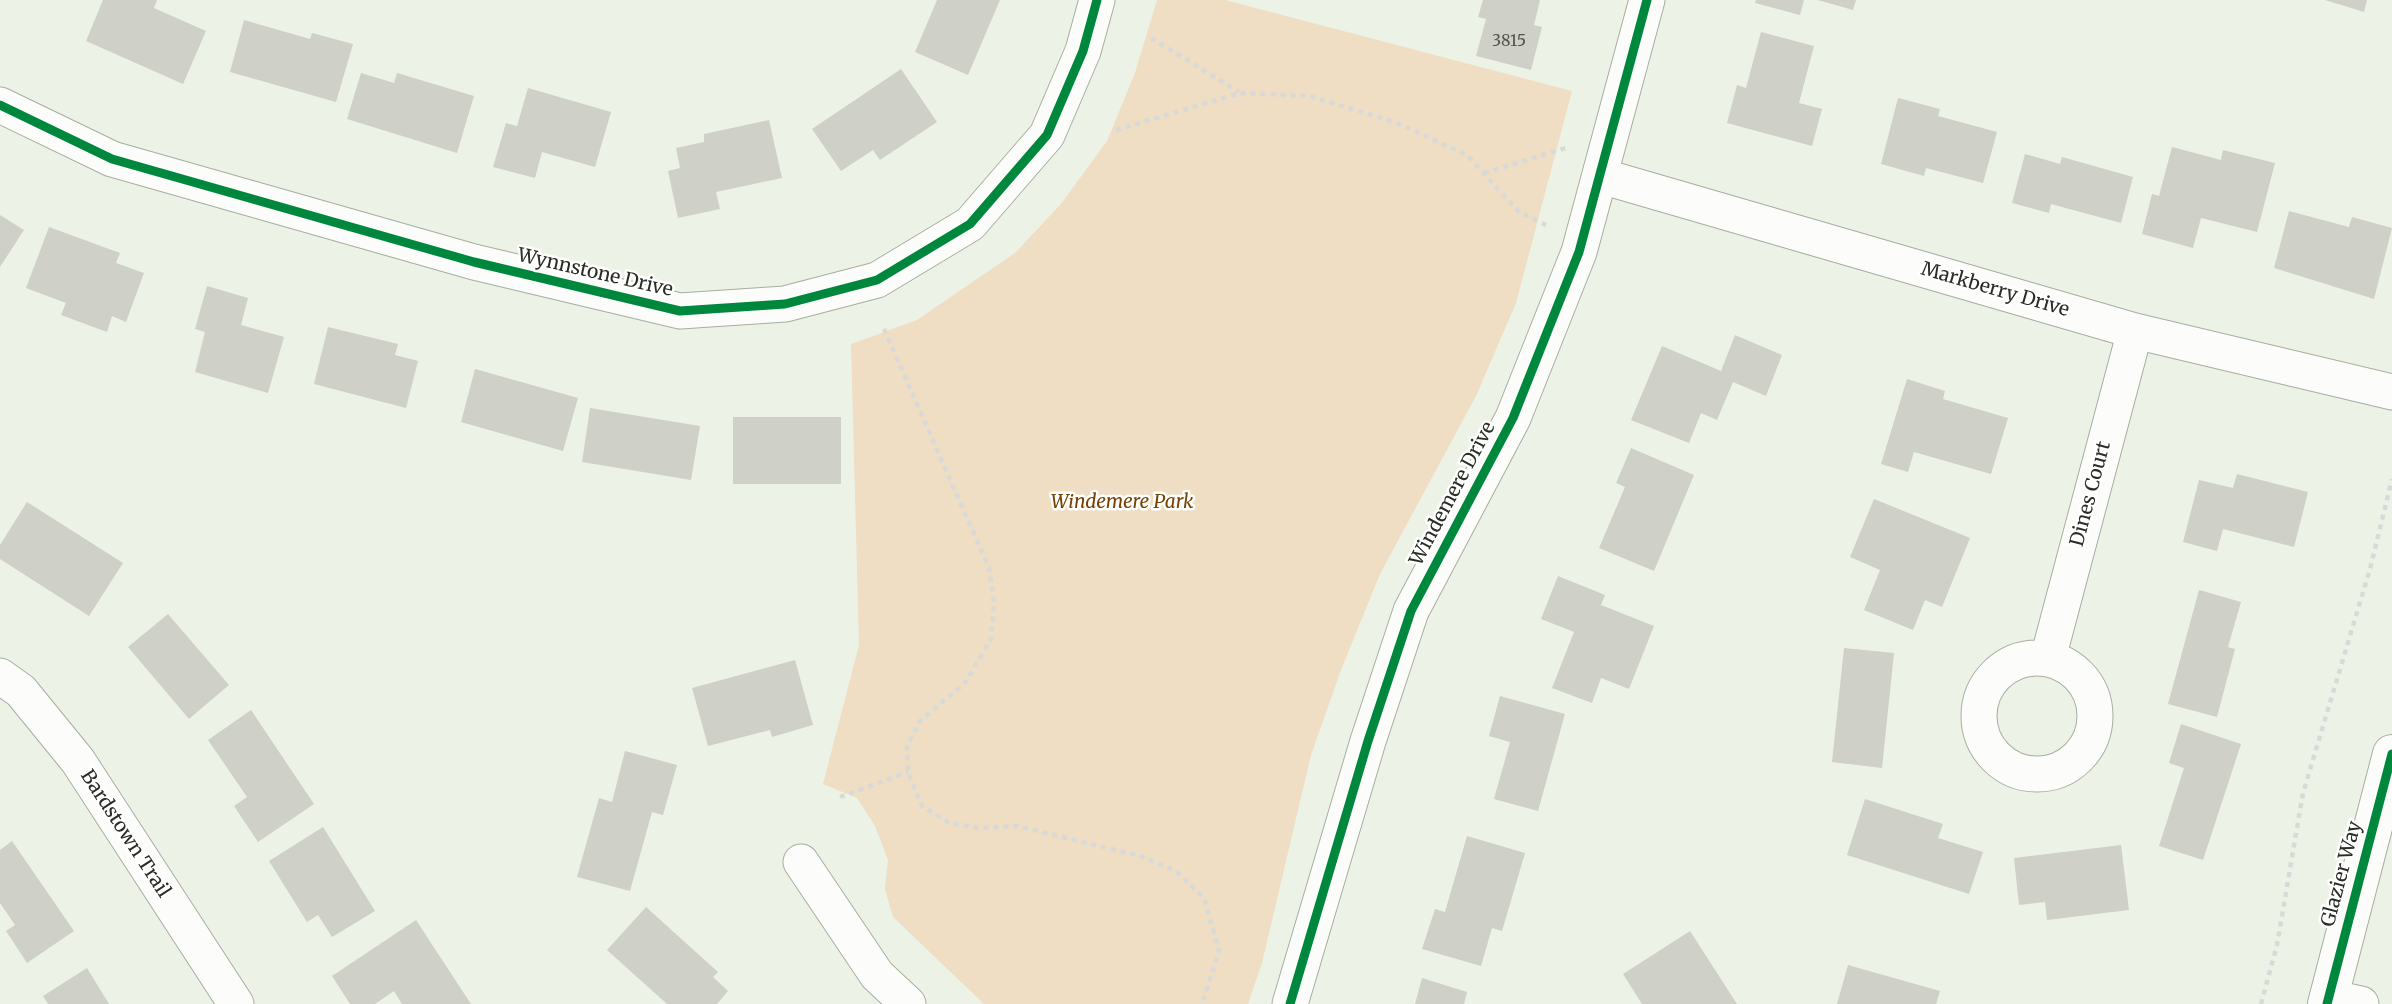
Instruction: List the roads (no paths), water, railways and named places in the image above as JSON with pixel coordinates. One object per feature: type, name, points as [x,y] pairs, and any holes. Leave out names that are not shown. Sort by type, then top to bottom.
[{"type":"street","name":"Wynnstone Drive","points":[[0,105],[111,159],[474,262],[680,311],[785,304],[877,280],[970,225],[1048,135],[1083,51],[1097,0]]},
{"type":"street","name":"Windemere Drive","points":[[1290,1004],[1368,741],[1411,611],[1513,418],[1579,252],[1647,0]]},
{"type":"street","name":"Markberry Drive","points":[[1601,176],[2136,331],[2392,392]]},
{"type":"street","name":"Dines Court","points":[[2048,658],[2136,331]]},
{"type":"street","name":"Bardstown Trail","points":[[0,676],[21,691],[78,761],[236,1004]]},
{"type":"street","name":"Glazier Way","points":[[2339,1002],[2392,754]]},
{"type":"street","points":[[801,862],[877,975],[908,1004]]},
{"type":"park label","name":"Windemere Park","points":[[1122,503]]}]
